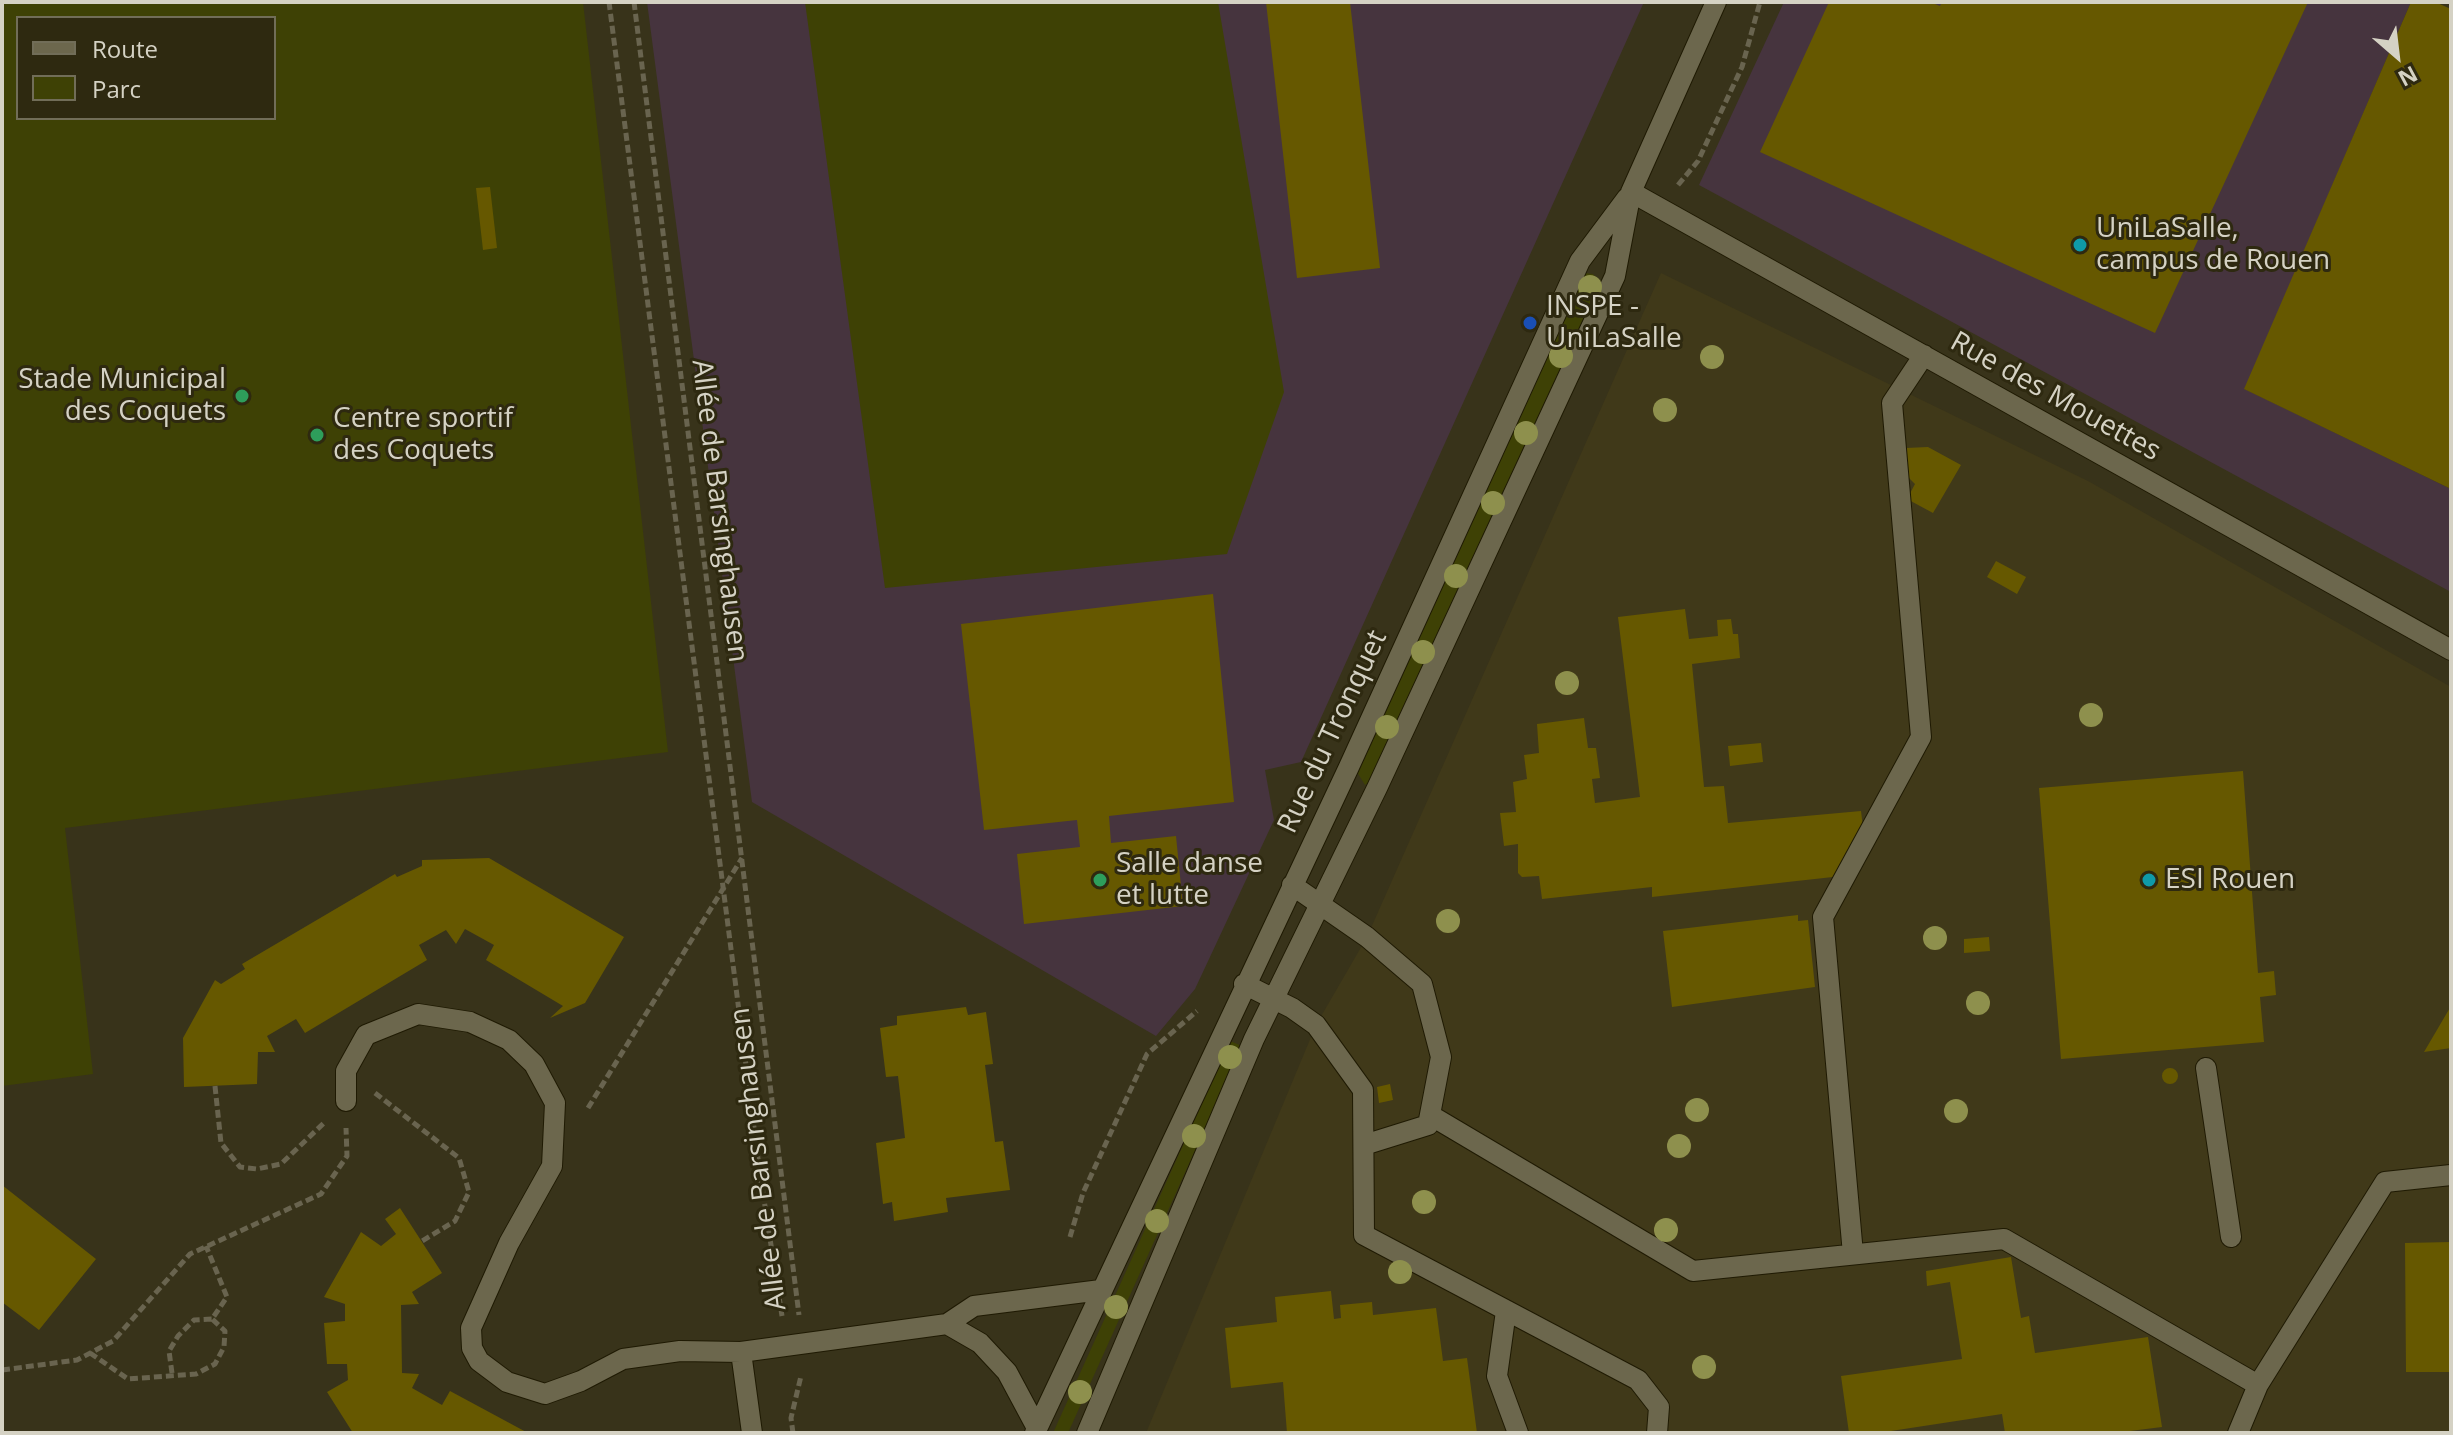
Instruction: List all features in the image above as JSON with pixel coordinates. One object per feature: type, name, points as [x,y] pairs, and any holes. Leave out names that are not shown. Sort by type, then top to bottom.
[{"type":"street","name":"Rue du Tronquet","points":[[1036,1430],[1580,261],[1631,192],[1716,2]]},
{"type":"street","name":"Rue du Tronquet","points":[[1087,1433],[1254,1039],[1377,788],[1615,276],[1631,192]]},
{"type":"street","name":"Rue des Mouettes","points":[[1631,192],[2451,650]]},
{"type":"street","points":[[1853,1254],[1823,917],[1921,737],[1892,403],[1924,355]]},
{"type":"street","points":[[1292,885],[1367,937],[1422,984],[1441,1057],[1428,1125],[1364,1145]]},
{"type":"street","points":[[1244,984],[1316,1025],[1363,1090],[1364,1235],[1638,1380],[1659,1407],[1657,1433]]},
{"type":"street","points":[[346,1101],[346,1071],[366,1035],[418,1014],[457,1020],[509,1040],[534,1064],[555,1103],[552,1166],[509,1243],[471,1328],[472,1348],[479,1361],[507,1382],[545,1394],[581,1381],[623,1359],[680,1351],[741,1352],[947,1324],[974,1306],[1101,1290]]},
{"type":"street","points":[[2206,1068],[2231,1237]]},
{"type":"street","points":[[1430,1115],[1693,1271],[2004,1239],[2258,1385]]},
{"type":"street","points":[[2238,1433],[2258,1385],[2385,1182],[2451,1175]]},
{"type":"street","points":[[1506,1311],[1497,1376],[1518,1433]]},
{"type":"street","points":[[947,1324],[980,1343],[1007,1372],[1036,1430]]},
{"type":"street","points":[[741,1352],[752,1433]]},
{"type":"path","name":"Allée de Barsinghausen","points":[[609,2],[781,1313],[797,1345]]},
{"type":"path","name":"Allée de Barsinghausen","points":[[634,2],[799,1306],[797,1345]]},
{"type":"path","points":[[584,1114],[742,858]]},
{"type":"path","points":[[1070,1237],[1083,1193],[1147,1054],[1197,1011]]},
{"type":"path","points":[[346,1071],[459,1158],[469,1192],[455,1221],[422,1241]]},
{"type":"path","points":[[215,1086],[221,1143],[240,1167],[257,1169],[281,1164],[346,1101]]},
{"type":"path","points":[[2,1370],[77,1360],[113,1341],[190,1254],[275,1218],[321,1194],[347,1156],[346,1101]]},
{"type":"path","points":[[206,1246],[227,1297],[212,1319]]},
{"type":"path","points":[[90,1353],[128,1379],[172,1373],[196,1374],[215,1364],[224,1347],[225,1331],[212,1319],[194,1320],[178,1336],[169,1351],[172,1373]]},
{"type":"path","points":[[793,1433],[791,1418],[802,1371],[797,1345]]},
{"type":"shaded area","points":[[647,2],[1644,2],[1301,762],[1265,770],[1274,820],[1195,989],[1156,1036],[752,802]]},
{"type":"shaded area","points":[[1784,2],[2411,2],[2245,389],[2451,489],[2451,592],[1699,185]]},
{"type":"shaded area","points":[[1661,273],[2088,481],[2451,687],[2451,1433],[1146,1433],[1316,1025],[1367,937]]},
{"type":"green space","name":"Centre sportif des Coquets","points":[[2,2],[583,2],[668,752],[65,828],[93,1074],[2,1086]]},
{"type":"green space","points":[[805,2],[1218,2],[1284,392],[1227,554],[885,588]]},
{"type":"green space","points":[[1585,273],[1593,274],[1598,280],[1591,306],[1370,781],[1365,785],[1357,772]]},
{"type":"green space","points":[[1230,1041],[1242,1046],[1068,1433],[1053,1433]]},
{"type":"building","points":[[1266,2],[1350,2],[1380,268],[1297,278]]},
{"type":"building","name":"UniLaSalle, campus de Rouen","points":[[1829,2],[1930,2],[1940,6],[1942,2],[2308,2],[2155,333],[1760,152]]},
{"type":"building","points":[[2411,2],[2435,2],[2451,9],[2451,489],[2244,389]]},
{"type":"building","points":[[490,187],[497,248],[483,250],[476,188]]},
{"type":"building","points":[[1928,447],[1961,465],[1933,513],[1907,499],[1915,484],[1909,478],[1906,448]]},
{"type":"building","points":[[1996,561],[2026,577],[2017,594],[1987,577]]},
{"type":"building","points":[[1213,594],[1234,802],[1109,816],[1111,843],[1176,836],[1183,906],[1024,924],[1017,854],[1080,847],[1077,820],[984,830],[961,624]]},
{"type":"building","points":[[1685,609],[1689,639],[1718,636],[1717,620],[1731,619],[1733,634],[1738,634],[1740,658],[1692,664],[1704,787],[1724,786],[1728,823],[1861,811],[1866,852],[1851,875],[1652,897],[1652,887],[1542,899],[1539,876],[1522,877],[1518,873],[1518,844],[1504,846],[1500,813],[1516,812],[1513,782],[1527,779],[1524,755],[1539,753],[1537,724],[1584,718],[1588,748],[1596,748],[1600,778],[1592,779],[1595,803],[1640,797],[1618,617]]},
{"type":"building","points":[[1761,743],[1763,762],[1730,766],[1728,746]]},
{"type":"building","name":"ESI Rouen","points":[[2243,771],[2258,973],[2274,971],[2276,995],[2260,997],[2264,1042],[2061,1059],[2039,788]]},
{"type":"building","points":[[489,858],[624,937],[585,1003],[550,1018],[563,1006],[486,960],[494,945],[465,929],[456,944],[446,930],[419,945],[427,960],[305,1033],[296,1019],[267,1036],[275,1052],[258,1052],[257,1084],[184,1087],[183,1038],[215,980],[221,984],[245,969],[242,964],[395,874],[397,877],[422,866],[422,860]]},
{"type":"building","points":[[1798,915],[1798,921],[1808,920],[1815,987],[1672,1007],[1663,931]]},
{"type":"building","points":[[1989,937],[1990,951],[1964,953],[1964,939]]},
{"type":"building","points":[[2451,1006],[2451,1048],[2424,1052]]},
{"type":"building","points":[[966,1007],[968,1015],[986,1012],[993,1064],[985,1065],[995,1142],[1003,1141],[1010,1190],[946,1198],[948,1212],[894,1221],[892,1202],[883,1204],[876,1143],[905,1138],[898,1076],[886,1077],[880,1028],[897,1025],[897,1016]]},
{"type":"building","points":[[2170,1068],[2178,1076],[2170,1084],[2162,1076]]},
{"type":"building","points":[[1390,1084],[1393,1100],[1379,1103],[1377,1087]]},
{"type":"building","points":[[2,1185],[96,1259],[39,1330],[2,1302]]},
{"type":"building","points":[[400,1208],[442,1273],[412,1292],[419,1304],[401,1305],[402,1373],[419,1374],[412,1388],[442,1405],[450,1391],[528,1433],[353,1433],[327,1392],[348,1380],[347,1364],[327,1364],[324,1323],[345,1321],[345,1304],[324,1297],[361,1232],[381,1246],[396,1234],[385,1219]]},
{"type":"building","points":[[2451,1242],[2451,1372],[2406,1372],[2405,1243]]},
{"type":"building","points":[[2011,1257],[2021,1318],[2029,1316],[2035,1353],[2148,1337],[2162,1427],[2114,1433],[2005,1433],[2002,1414],[1878,1433],[1849,1433],[1841,1376],[1962,1359],[1950,1282],[1927,1286],[1926,1271]]},
{"type":"building","points":[[1331,1291],[1334,1319],[1341,1318],[1340,1305],[1372,1302],[1373,1315],[1436,1308],[1443,1361],[1467,1358],[1477,1433],[1287,1433],[1283,1382],[1231,1388],[1225,1328],[1277,1322],[1275,1297]]},
{"type":"place","name":"UniLaSalle, campus de Rouen","points":[[2080,245]]},
{"type":"place","name":"INSPE - UniLaSalle","points":[[1530,323]]},
{"type":"place","name":"Stade Municipal des Coquets","points":[[242,396]]},
{"type":"place","name":"Centre sportif des Coquets","points":[[317,435]]},
{"type":"place","name":"Salle danse et lutte","points":[[1100,880]]},
{"type":"place","name":"ESI Rouen","points":[[2149,880]]}]
